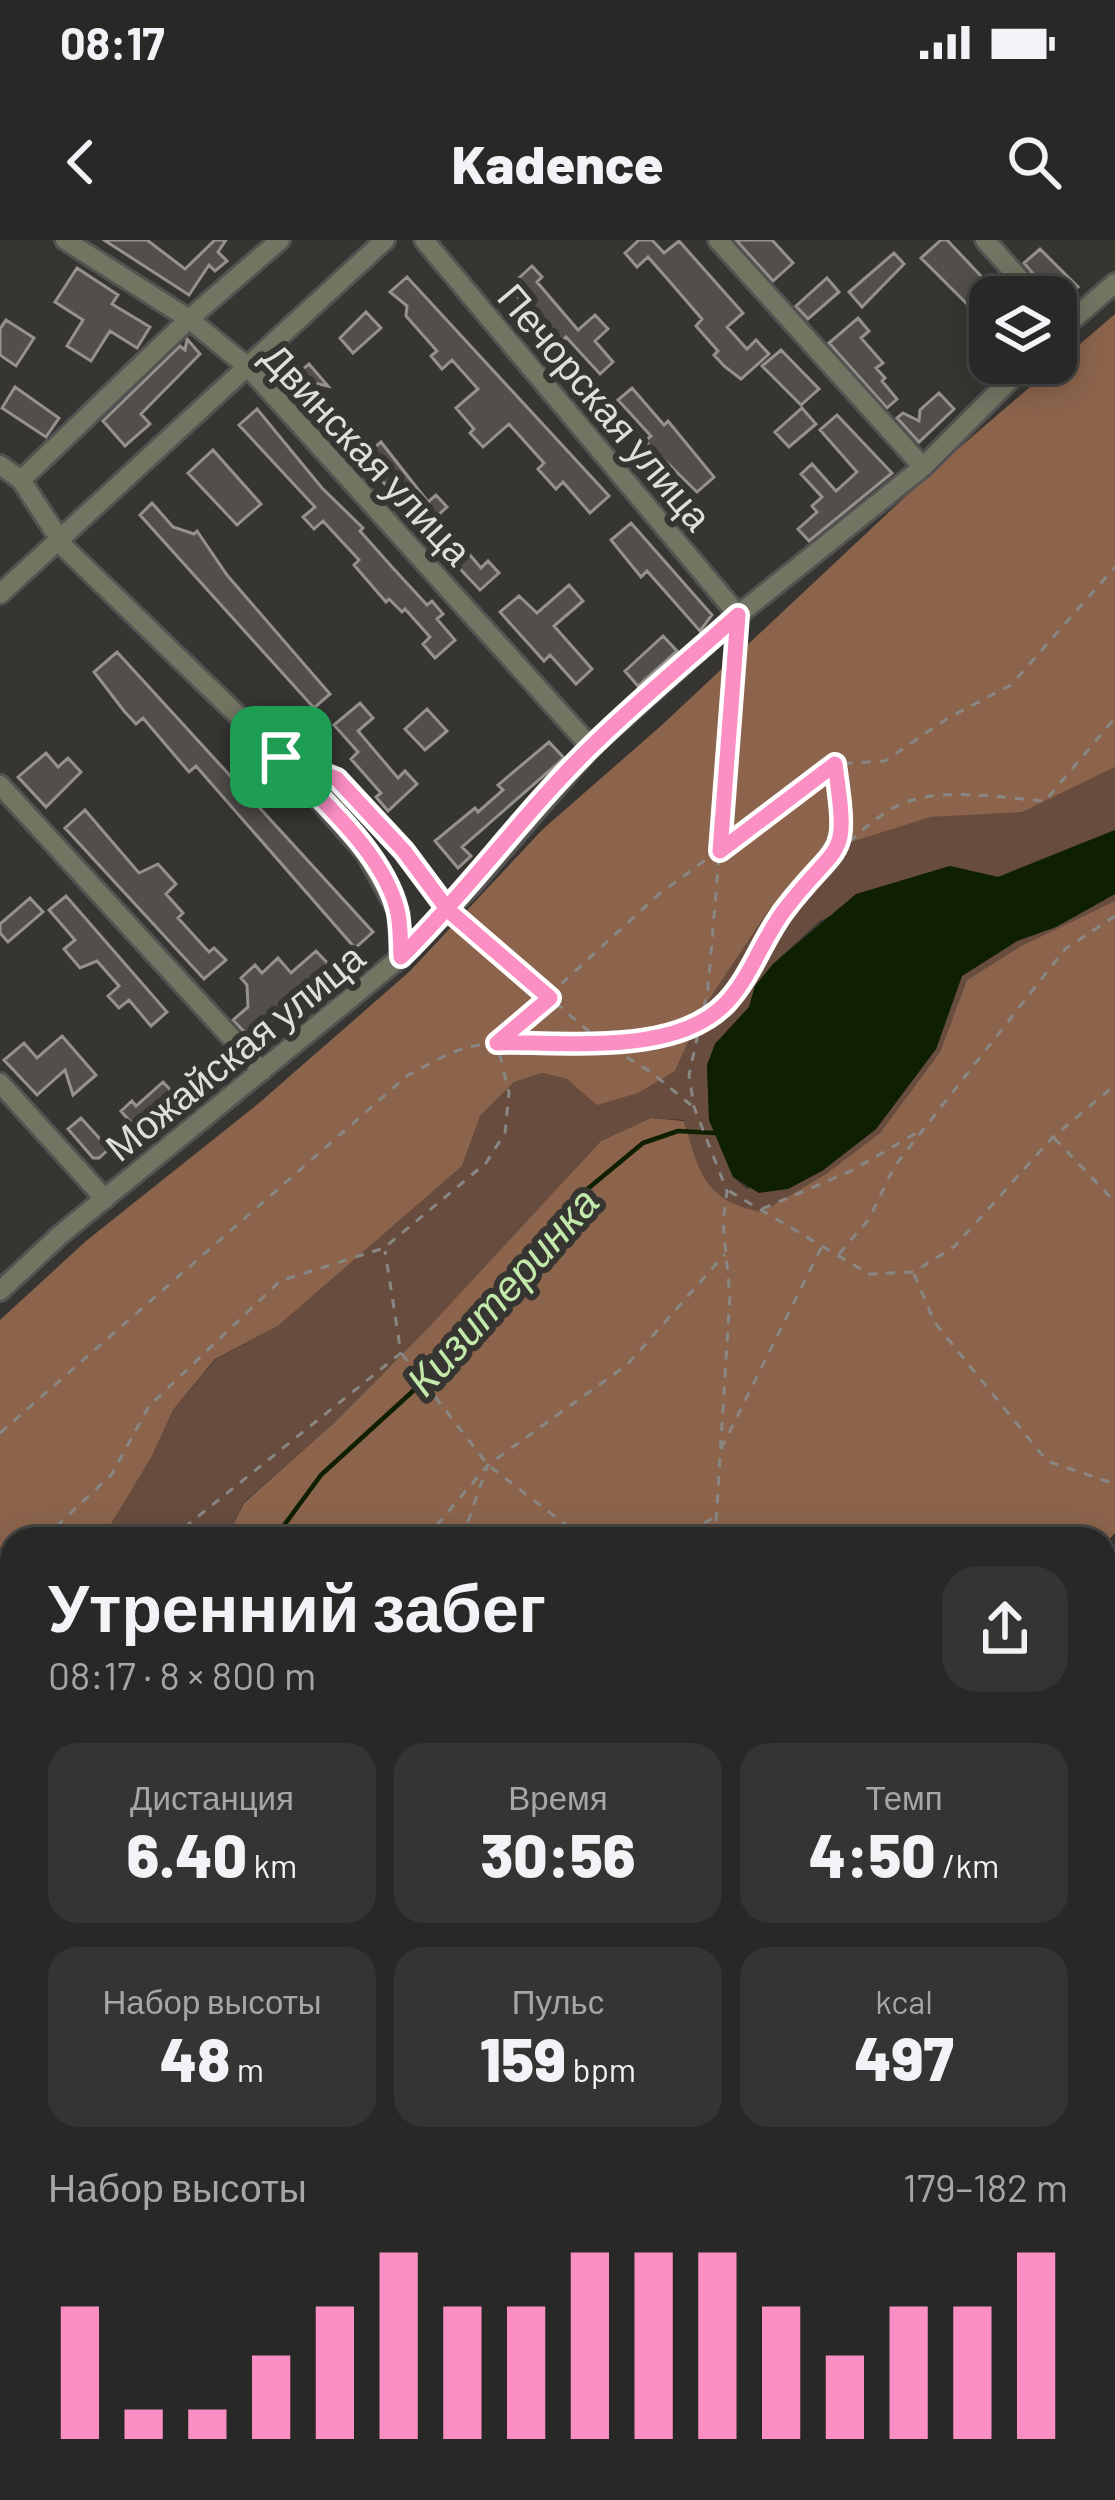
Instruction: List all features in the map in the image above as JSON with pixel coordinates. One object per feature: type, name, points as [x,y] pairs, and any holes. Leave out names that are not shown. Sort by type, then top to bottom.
[{"type":"street","name":"Двинская улица","points":[[65,240],[189,319],[249,368],[591,747]]},
{"type":"street","points":[[280,240],[7,473],[61,535],[66,549],[281,757],[365,851],[399,913],[401,957]]},
{"type":"street","points":[[0,593],[386,240]]},
{"type":"street","name":"Печорская улица","points":[[424,240],[738,615]]},
{"type":"street","points":[[718,240],[923,467]]},
{"type":"street","points":[[985,240],[1017,276]]},
{"type":"street","points":[[1077,312],[1115,283]]},
{"type":"street","name":"Можайская улица","points":[[0,1291],[401,957],[591,747],[738,615],[923,467],[1006,384]]},
{"type":"street","points":[[0,785],[262,1071]]},
{"type":"street","points":[[0,1083],[105,1199]]},
{"type":"path","points":[[497,1043],[658,895],[835,764],[885,760],[948,718],[1011,685],[1115,567]]},
{"type":"path","points":[[716,1527],[730,1295],[727,1191],[694,1107],[689,1075],[701,1023],[720,851],[738,615]]},
{"type":"path","points":[[0,1433],[408,1075],[464,1048],[497,1043],[650,1042],[701,1023],[726,1003],[785,909],[831,860],[907,801],[967,795],[1045,801],[1115,718]]},
{"type":"path","points":[[831,860],[845,834],[835,764]]},
{"type":"path","points":[[318,772],[337,779],[448,910],[600,1040],[694,1107]]},
{"type":"path","points":[[838,1255],[869,1219],[894,1167],[1065,949],[1115,916]]},
{"type":"path","points":[[56,1527],[112,1474],[149,1406],[280,1281],[384,1248],[486,1162],[506,1133],[508,1093],[497,1043]]},
{"type":"path","points":[[727,1191],[737,1192],[869,1274],[914,1272],[955,1246],[1053,1137],[1115,1085]]},
{"type":"path","points":[[760,1210],[850,1171],[923,1129]]},
{"type":"path","points":[[1053,1137],[1115,1202]]},
{"type":"path","points":[[720,1450],[822,1245]]},
{"type":"path","points":[[384,1248],[401,1353],[488,1465],[568,1527]]},
{"type":"path","points":[[434,1527],[488,1465],[628,1364],[726,1253]]},
{"type":"path","points":[[914,1272],[935,1323],[1047,1461],[1115,1484]]},
{"type":"path","points":[[185,1527],[401,1353]]},
{"type":"path","points":[[466,1527],[488,1465]]},
{"type":"path","points":[[697,1527],[716,1518]]},
{"type":"shaded area","points":[[1115,314],[1115,767],[1022,812],[931,817],[829,849],[769,910],[704,1007],[675,1071],[638,1093],[597,1105],[567,1079],[542,1073],[514,1082],[480,1116],[462,1166],[278,1326],[215,1359],[173,1410],[109,1527],[0,1527],[0,1320],[86,1241],[259,1103],[409,972],[543,829],[662,725],[938,466],[1033,384],[1077,384],[1077,347]]},
{"type":"shaded area","points":[[1115,767],[1115,830],[998,877],[950,866],[892,884],[820,921],[773,964],[755,986],[749,1007],[715,1044],[707,1065],[709,1120],[733,1177],[747,1189],[822,1171],[876,1129],[936,1049],[962,976],[1017,941],[1056,927],[1115,894],[1115,901],[1019,947],[967,980],[940,1052],[880,1133],[826,1174],[761,1213],[715,1192],[700,1169],[684,1120],[651,1118],[601,1141],[426,1330],[336,1421],[244,1502],[232,1527],[109,1527],[173,1410],[216,1359],[278,1326],[462,1166],[480,1116],[514,1082],[542,1073],[567,1079],[597,1104],[675,1071],[704,1007],[769,910],[829,849],[931,817],[1022,811]]},
{"type":"shaded area","points":[[1115,830],[1115,894],[1056,927],[1017,941],[962,976],[936,1049],[876,1129],[822,1171],[788,1189],[759,1193],[733,1177],[709,1120],[707,1065],[715,1044],[749,1007],[755,986],[773,964],[856,894],[950,866],[998,877]]},
{"type":"shaded area","points":[[1115,901],[1115,1527],[232,1527],[244,1503],[336,1421],[426,1330],[601,1141],[651,1118],[684,1121],[707,1182],[727,1200],[762,1212],[826,1174],[880,1133],[940,1052],[967,980],[1019,947]]},
{"type":"building","points":[[104,240],[147,240],[185,269],[215,240],[226,240],[218,252],[227,261],[215,271],[209,265],[189,295]]},
{"type":"building","points":[[639,240],[652,240],[664,253],[679,241],[743,313],[727,327],[747,349],[756,340],[769,354],[741,379],[724,366],[714,355],[718,351],[696,326],[702,319],[670,282],[648,257],[637,267],[625,253]]},
{"type":"building","points":[[736,240],[772,240],[793,263],[773,281]]},
{"type":"building","points":[[947,240],[981,276],[969,276],[969,306],[921,258]]},
{"type":"building","points":[[1040,249],[1067,276],[1035,276],[1024,263]]},
{"type":"building","points":[[894,253],[904,264],[862,307],[849,292]]},
{"type":"building","points":[[532,266],[542,277],[537,282],[578,330],[595,315],[608,329],[595,341],[613,362],[600,374],[566,337],[560,343],[509,287]]},
{"type":"building","points":[[77,268],[118,295],[112,304],[150,327],[137,348],[110,331],[91,361],[67,346],[83,320],[55,302]]},
{"type":"building","points":[[407,277],[609,496],[590,513],[563,482],[556,489],[538,469],[544,463],[509,424],[483,447],[470,433],[474,429],[456,408],[478,389],[452,360],[442,369],[431,356],[437,351],[406,316],[407,306],[390,292]]},
{"type":"building","points":[[827,278],[839,292],[808,319],[796,306]]},
{"type":"building","points":[[366,312],[381,328],[353,353],[340,338]]},
{"type":"building","points":[[858,318],[869,331],[861,338],[883,363],[876,368],[897,399],[887,408],[829,343]]},
{"type":"building","points":[[6,320],[34,338],[16,366],[0,355],[0,329]]},
{"type":"building","points":[[187,339],[200,354],[141,414],[150,424],[125,446],[103,421],[180,346],[185,350]]},
{"type":"building","points":[[781,350],[819,389],[801,405],[762,366]]},
{"type":"building","points":[[309,364],[328,386],[314,383],[348,422],[336,434],[291,380]]},
{"type":"building","points":[[15,387],[59,418],[46,437],[2,408]]},
{"type":"building","points":[[632,388],[664,425],[668,421],[714,477],[697,492],[645,441],[651,436],[618,400]]},
{"type":"building","points":[[939,393],[954,409],[919,442],[897,418],[903,413],[919,421],[920,410]]},
{"type":"building","points":[[802,408],[816,424],[789,447],[775,432]]},
{"type":"building","points":[[257,409],[392,567],[427,605],[432,601],[443,614],[437,619],[455,640],[435,658],[423,644],[430,637],[405,609],[402,612],[389,599],[386,602],[354,565],[359,560],[323,521],[314,529],[303,517],[315,507],[239,425]]},
{"type":"building","points":[[837,415],[892,473],[809,541],[798,529],[817,512],[812,506],[822,497],[801,474],[812,464],[836,491],[857,472],[820,430]]},
{"type":"building","points":[[355,426],[374,448],[381,442],[428,502],[436,495],[447,507],[423,529],[344,436]]},
{"type":"building","points":[[213,450],[261,504],[237,525],[188,473]]},
{"type":"building","points":[[152,503],[173,527],[197,531],[227,575],[330,694],[314,708],[140,515]]},
{"type":"building","points":[[631,523],[712,615],[700,631],[647,571],[641,577],[611,540]]},
{"type":"building","points":[[459,542],[481,568],[488,561],[499,573],[480,590],[446,554]]},
{"type":"building","points":[[569,585],[583,601],[554,626],[592,669],[576,684],[550,655],[544,661],[500,612],[519,596],[537,613]]},
{"type":"building","points":[[663,636],[677,651],[638,686],[625,671]]},
{"type":"building","points":[[117,652],[373,932],[355,948],[196,766],[189,772],[143,718],[136,724],[124,711],[94,672]]},
{"type":"building","points":[[360,703],[373,718],[358,731],[398,778],[405,771],[417,784],[388,811],[376,797],[381,793],[351,759],[358,752],[334,725]]},
{"type":"building","points":[[427,709],[447,731],[425,750],[405,729]]},
{"type":"building","points":[[549,742],[564,758],[462,847],[471,856],[458,868],[435,841],[475,808],[478,812],[503,790],[498,785]]},
{"type":"building","points":[[46,753],[58,767],[68,758],[81,772],[46,807],[18,777]]},
{"type":"building","points":[[85,810],[139,873],[158,864],[176,884],[166,894],[183,913],[178,918],[209,952],[214,948],[226,960],[204,979],[65,828]]},
{"type":"building","points":[[66,896],[167,1012],[151,1026],[129,1000],[119,1008],[108,996],[119,986],[97,961],[80,968],[64,949],[75,940],[49,910]]},
{"type":"building","points":[[30,898],[43,912],[8,942],[0,933],[0,924]]},
{"type":"building","points":[[316,951],[332,968],[251,1039],[233,1020],[248,1007],[247,985],[241,978],[255,965],[262,973],[278,958],[291,973]]},
{"type":"building","points":[[62,1036],[96,1075],[73,1095],[65,1070],[37,1095],[4,1060],[24,1043],[37,1058]]},
{"type":"building","points":[[163,1082],[177,1097],[134,1126],[121,1111],[132,1101],[136,1106]]},
{"type":"building","points":[[81,1118],[109,1149],[99,1158],[93,1158],[68,1129]]},
{"type":"waterway","name":"Кизитеринка","points":[[283,1527],[321,1475],[458,1350],[490,1302],[573,1201],[643,1143],[678,1131],[715,1133],[720,1129]]},
{"type":"route","points":[[281,757],[337,779],[404,851],[448,910],[550,998],[497,1043],[650,1042],[701,1023],[726,1003],[785,909],[831,860],[845,834],[835,764],[720,851],[738,615],[591,747],[472,885],[448,910],[401,957],[399,913],[393,896],[365,851],[281,757]]}]
